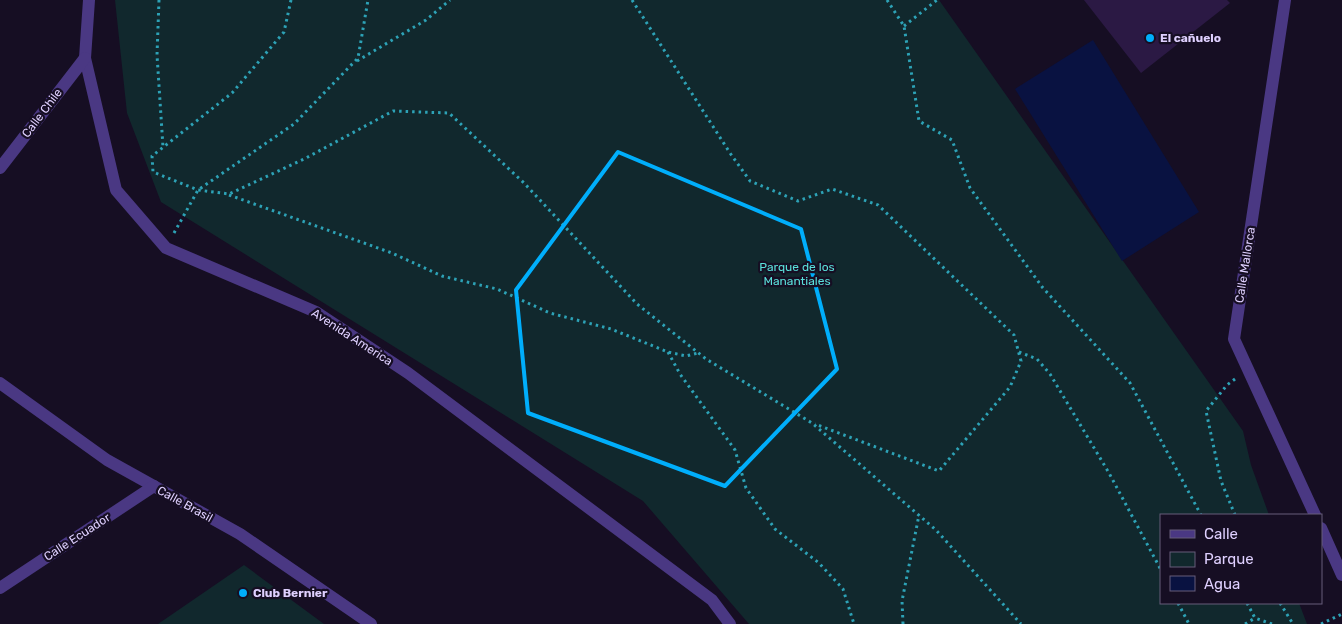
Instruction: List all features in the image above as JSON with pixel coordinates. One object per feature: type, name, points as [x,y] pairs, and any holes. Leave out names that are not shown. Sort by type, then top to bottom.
[{"type":"street","name":"Avenida America","points":[[89,0],[85,58],[116,190],[166,248],[316,312],[332,322],[408,373],[712,600],[730,624]]},
{"type":"street","name":"Calle Mallorca","points":[[1285,0],[1234,339],[1315,514]]},
{"type":"street","name":"Calle Chile","points":[[0,168],[85,58]]},
{"type":"street","name":"Calle Brasil","points":[[0,383],[107,460],[240,534],[371,624]]},
{"type":"street","name":"Calle Ecuador","points":[[0,588],[154,486]]},
{"type":"street","points":[[1322,530],[1342,575]]},
{"type":"path","points":[[159,0],[157,55],[163,148]]},
{"type":"path","points":[[291,0],[284,32],[232,93],[152,156],[153,172],[198,190],[229,194],[392,253],[442,276],[497,290],[550,313],[611,329],[668,352],[686,356],[698,354]]},
{"type":"path","points":[[166,248],[198,190],[294,124],[358,58],[368,0]]},
{"type":"path","points":[[352,64],[426,20],[450,0]]},
{"type":"path","points":[[632,0],[750,181],[798,201],[832,189],[878,205],[1014,335],[1021,361],[1010,387],[939,472],[812,423]]},
{"type":"path","points":[[887,0],[904,26],[919,121],[952,140],[970,188],[1043,288],[1130,383],[1200,514]]},
{"type":"path","points":[[904,26],[937,0]]},
{"type":"path","points":[[229,194],[306,158],[393,111],[449,114],[524,183],[637,304],[698,354],[812,423],[936,530],[1020,624]]},
{"type":"path","points":[[668,352],[680,374],[735,450],[746,488],[775,529],[819,563],[843,589],[854,624]]},
{"type":"path","points":[[1019,352],[1037,359],[1050,374],[1109,473],[1160,568]]},
{"type":"path","points":[[1235,514],[1221,481],[1206,411],[1227,385],[1248,370]]},
{"type":"path","points":[[903,624],[902,601],[919,515]]},
{"type":"path","points":[[1179,604],[1190,624]]},
{"type":"path","points":[[1247,604],[1254,618],[1272,624]]},
{"type":"path","points":[[1281,604],[1293,624]]},
{"type":"path","points":[[1321,624],[1342,614]]},
{"type":"path","points":[[1245,624],[1254,618]]},
{"type":"highlighted area","points":[[618,152],[801,229],[837,369],[725,486],[528,413],[516,290]]},
{"type":"green space","name":"Parque de los Manantiales","points":[[115,0],[939,0],[1243,431],[1251,465],[1269,514],[1160,514],[1160,604],[1299,604],[1307,624],[749,624],[643,501],[161,202],[127,113]]},
{"type":"green space","name":"Club Bernier","points":[[244,565],[324,624],[158,624]]},
{"type":"water","points":[[1093,40],[1199,212],[1122,261],[1015,89]]},
{"type":"building","name":"El cañuelo","points":[[1084,0],[1227,0],[1230,3],[1141,73]]},
{"type":"place","name":"El cañuelo","points":[[1150,38]]},
{"type":"place","name":"Club Bernier","points":[[243,593]]}]
